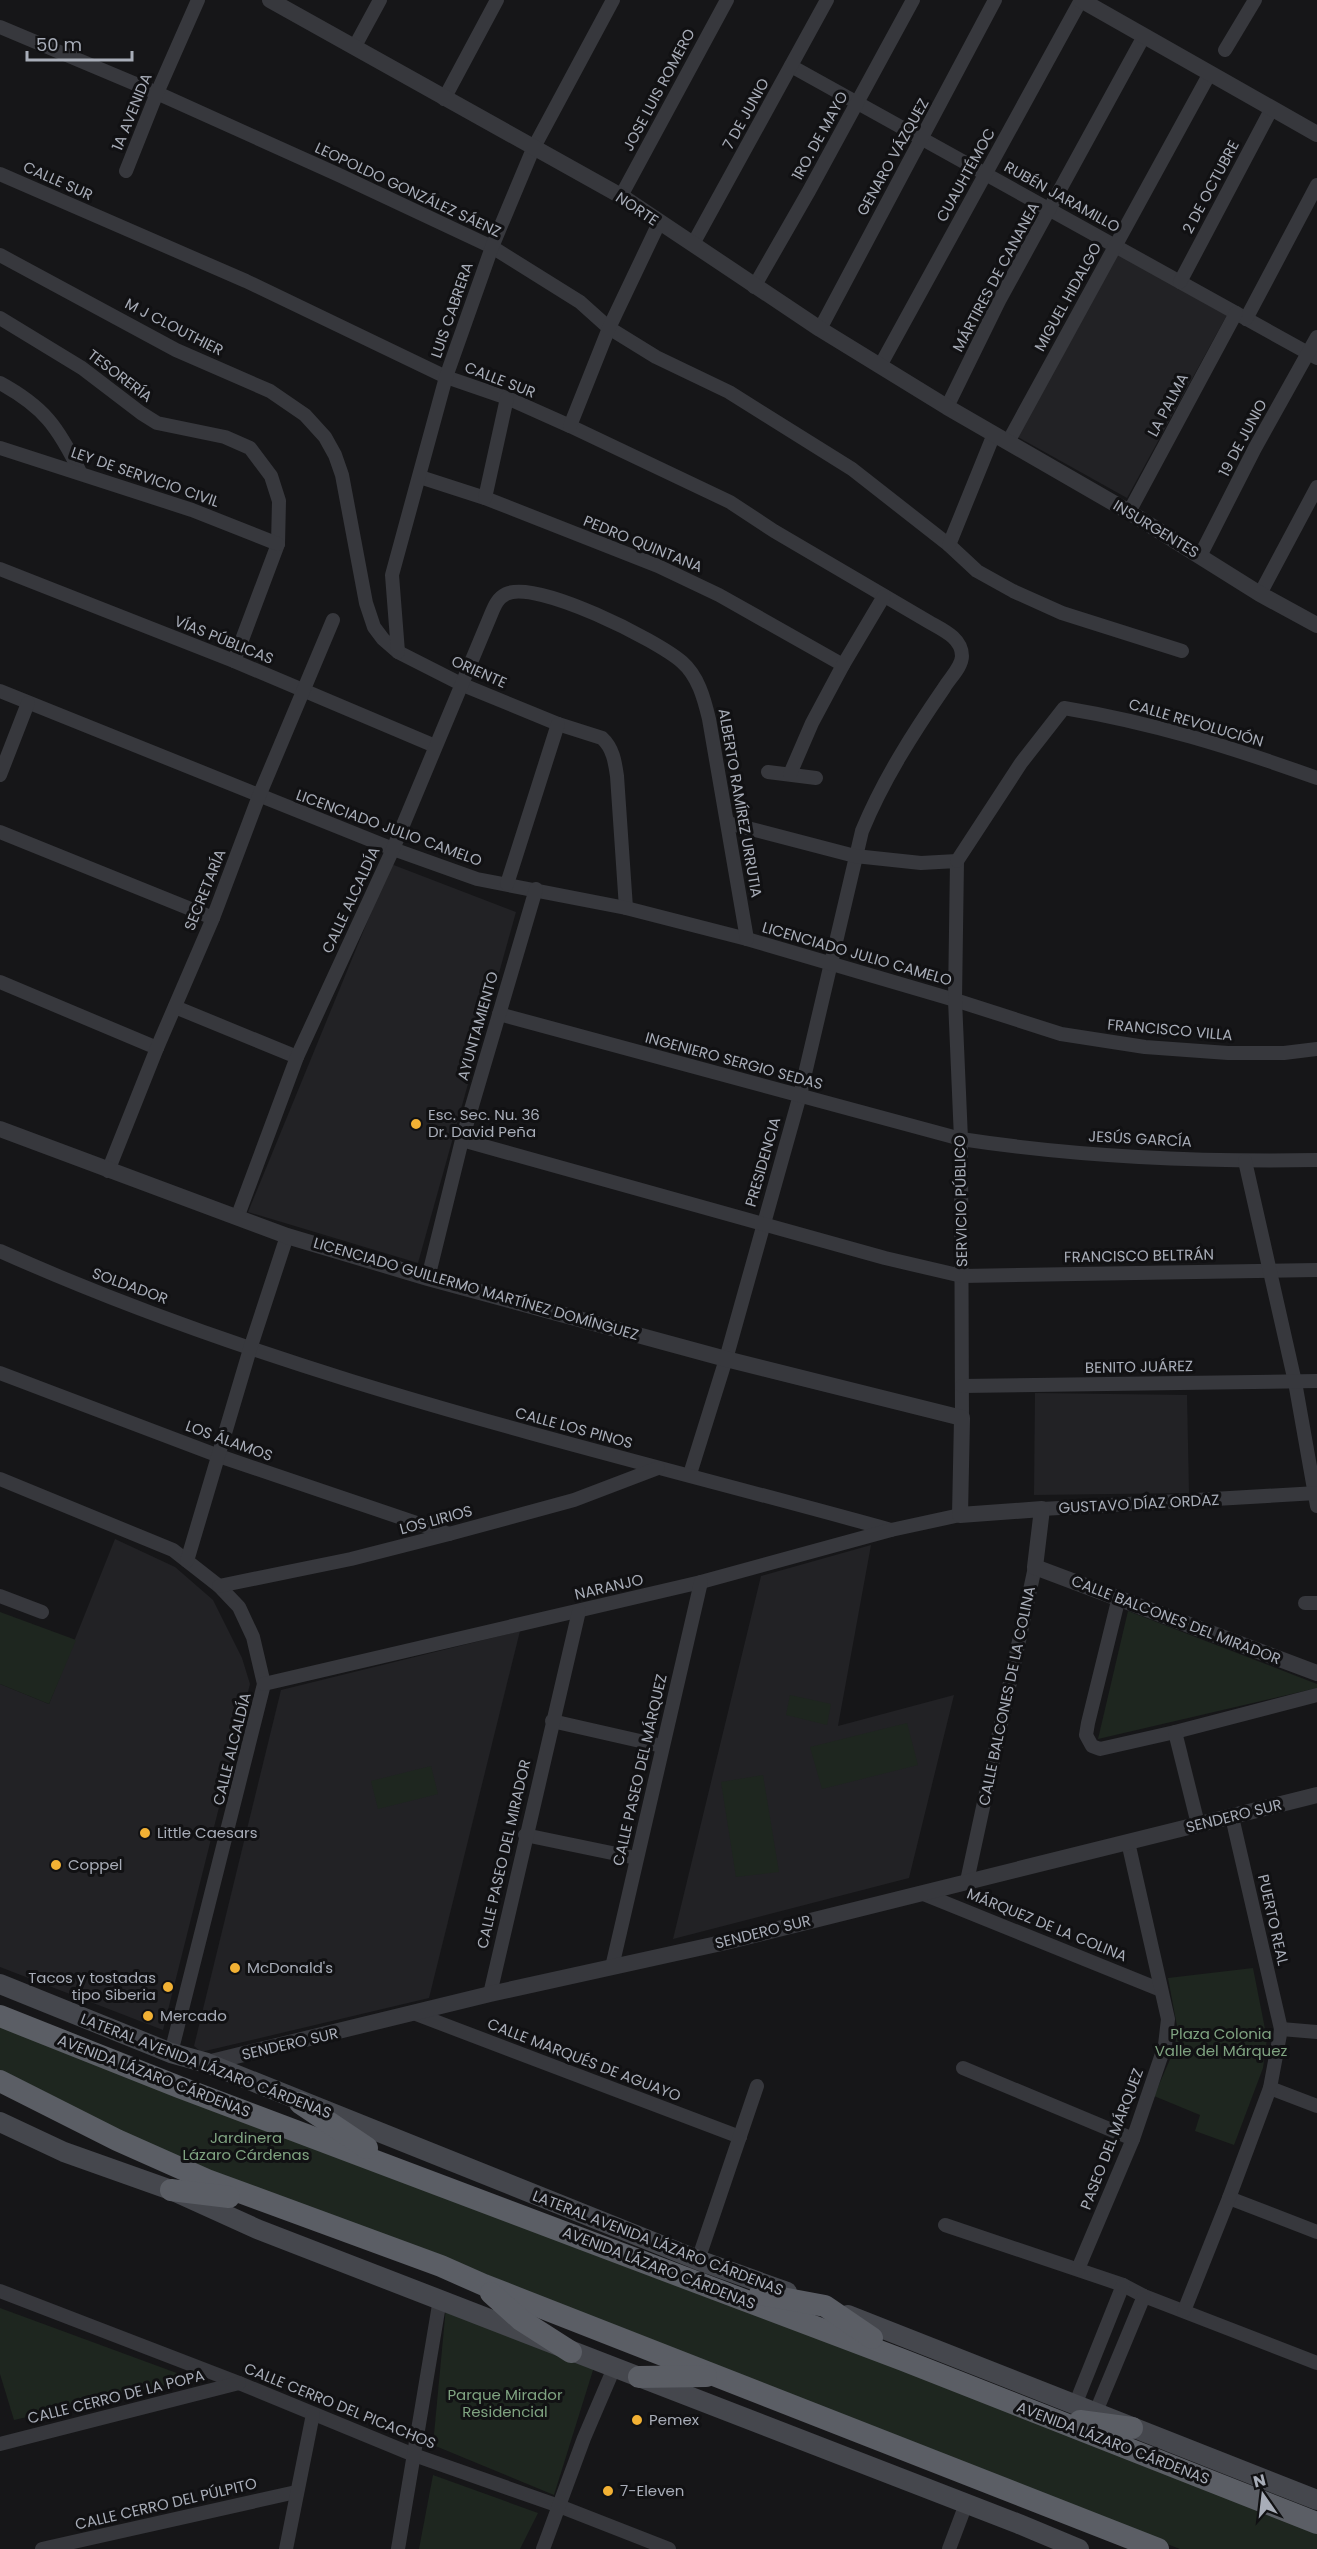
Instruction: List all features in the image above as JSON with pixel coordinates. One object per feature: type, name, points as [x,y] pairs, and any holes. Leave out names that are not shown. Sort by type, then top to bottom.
[{"type":"highway","name":"AVENIDA LÁZARO CÁRDENAS","points":[[0,2016],[903,2360],[1317,2523]]},
{"type":"highway","points":[[0,2081],[207,2180],[441,2266],[484,2285],[1151,2547]]},
{"type":"highway","points":[[300,2103],[398,2169]]},
{"type":"highway","points":[[171,2190],[270,2202]]},
{"type":"highway","points":[[704,2284],[825,2306],[903,2360]]},
{"type":"highway","points":[[484,2285],[502,2305],[521,2320],[571,2352]]},
{"type":"highway","points":[[639,2377],[720,2376]]},
{"type":"highway","points":[[1024,2409],[1047,2417],[1132,2428]]},
{"type":"main road","name":"LATERAL AVENIDA LÁZARO CÁRDENAS","points":[[0,1984],[171,2053],[207,2063],[300,2103],[698,2260],[994,2371],[1095,2414],[1317,2500]]},
{"type":"main road","points":[[0,2121],[64,2152],[171,2190],[257,2229],[1079,2549]]},
{"type":"street","name":"1A AVENIDA","points":[[126,171],[198,0]]},
{"type":"street","name":"NORTE","points":[[270,0],[355,46],[533,149],[621,196],[754,287],[1001,438]]},
{"type":"street","points":[[355,46],[380,0]]},
{"type":"street","points":[[444,99],[497,0]]},
{"type":"street","name":"LUIS CABRERA","points":[[398,652],[392,575],[446,377],[492,247],[533,149],[613,0]]},
{"type":"street","name":"JOSE LUIS ROMERO","points":[[621,196],[727,0]]},
{"type":"street","name":"7 DE JUNIO","points":[[693,244],[827,0]]},
{"type":"street","name":"1RO. DE MAYO","points":[[754,287],[913,0]]},
{"type":"street","name":"GENARO VÁZQUEZ","points":[[820,329],[995,0]]},
{"type":"street","points":[[1081,0],[1317,134]]},
{"type":"street","name":"CUAUHTÉMOC","points":[[880,366],[1081,0]]},
{"type":"street","points":[[1225,50],[1255,0]]},
{"type":"street","name":"LEOPOLDO GONZÁLEZ SÁENZ","points":[[0,27],[157,93],[492,247],[580,302],[609,328],[656,357],[756,408],[852,469],[948,545],[977,571],[1013,591],[1062,613],[1182,651]]},
{"type":"street","name":"MÁRTIRES DE CANANEA","points":[[947,407],[999,301],[1144,36]]},
{"type":"street","name":"RUBÉN JARAMILLO","points":[[791,66],[1313,355]]},
{"type":"street","name":"MIGUEL HIDALGO","points":[[948,545],[1001,438],[1115,246],[1210,73]]},
{"type":"street","name":"2 DE OCTUBRE","points":[[1180,282],[1272,108]]},
{"type":"street","name":"CALLE SUR","points":[[0,174],[246,281],[446,377],[507,398],[570,426],[730,502],[774,531],[950,635],[960,645],[962,656]]},
{"type":"street","name":"LA PALMA","points":[[1129,512],[1317,185]]},
{"type":"street","points":[[570,426],[609,328],[659,223]]},
{"type":"street","name":"M J CLOUTHIER","points":[[0,255],[176,351],[270,391],[305,415],[325,437]]},
{"type":"street","name":"TESORERÍA","points":[[0,318],[82,368],[157,423],[225,437],[250,448],[271,476],[280,513],[278,544],[234,661]]},
{"type":"street","name":"19 DE JUNIO","points":[[1200,556],[1255,448],[1313,355],[1317,337]]},
{"type":"street","points":[[0,383],[19,393],[51,421],[80,472]]},
{"type":"street","points":[[485,498],[507,398]]},
{"type":"street","name":"ORIENTE","points":[[325,437],[342,475],[359,572],[370,615],[379,633],[398,652],[463,685],[558,724],[602,738],[610,748],[617,776],[626,909]]},
{"type":"street","name":"INSURGENTES","points":[[1001,438],[1129,512],[1260,594],[1317,625]]},
{"type":"street","name":"LEY DE SERVICIO CIVIL","points":[[0,447],[192,510],[278,544]]},
{"type":"street","name":"PEDRO QUINTANA","points":[[420,477],[485,498],[683,577],[843,665]]},
{"type":"street","points":[[1260,594],[1317,487]]},
{"type":"street","name":"VÍAS PÚBLICAS","points":[[0,569],[234,661],[435,746]]},
{"type":"street","name":"ALBERTO RAMÍREZ URRUTIA","points":[[501,598],[511,593],[525,592],[566,602],[626,629],[667,651],[683,663],[701,692],[708,712],[747,939]]},
{"type":"street","points":[[790,774],[812,723],[884,596]]},
{"type":"street","name":"CALLE ALCALDÍA","points":[[237,1218],[297,1057],[393,849],[492,612],[501,598]]},
{"type":"street","name":"SECRETARÍA","points":[[108,1171],[157,1048],[213,918],[259,796],[333,620]]},
{"type":"street","name":"PRESIDENCIA","points":[[690,1474],[726,1359],[800,1095],[862,831],[879,793],[913,733],[961,662],[962,656]]},
{"type":"street","name":"LICENCIADO JULIO CAMELO","points":[[0,691],[458,874],[626,909],[747,939],[955,1000]]},
{"type":"street","points":[[0,775],[28,703]]},
{"type":"street","name":"CALLE REVOLUCIÓN","points":[[957,861],[1021,763],[1064,708],[1164,728],[1317,778]]},
{"type":"street","points":[[507,884],[558,724]]},
{"type":"street","points":[[768,772],[816,778]]},
{"type":"street","points":[[728,823],[855,856],[921,862],[957,861]]},
{"type":"street","points":[[0,832],[213,918]]},
{"type":"street","name":"SERVICIO PÚBLICO","points":[[957,861],[955,1000],[962,1139],[960,1515]]},
{"type":"street","name":"AYUNTAMIENTO","points":[[428,1278],[462,1140],[536,889]]},
{"type":"street","points":[[0,982],[157,1048]]},
{"type":"street","name":"FRANCISCO VILLA","points":[[955,1000],[1061,1034],[1145,1047],[1228,1053],[1284,1053],[1317,1049]]},
{"type":"street","points":[[175,1007],[297,1057]]},
{"type":"street","name":"INGENIERO SERGIO SEDAS","points":[[499,1014],[962,1139]]},
{"type":"street","name":"LICENCIADO GUILLERMO MARTÍNEZ DOMÍNGUEZ","points":[[0,1129],[287,1236],[428,1278],[726,1359],[962,1418]]},
{"type":"street","name":"JESÚS GARCÍA","points":[[962,1139],[1021,1148],[1104,1155],[1245,1161],[1317,1160]]},
{"type":"street","name":"FRANCISCO BELTRÁN","points":[[462,1140],[885,1258],[962,1276],[1317,1270]]},
{"type":"street","points":[[1245,1161],[1295,1382],[1316,1497]]},
{"type":"street","points":[[0,1479],[173,1550],[187,1561],[250,1349],[287,1236]]},
{"type":"street","name":"SOLDADOR","points":[[0,1251],[60,1278],[250,1349]]},
{"type":"street","name":"CALLE LOS PINOS","points":[[250,1349],[392,1395],[891,1530]]},
{"type":"street","name":"LOS ÁLAMOS","points":[[0,1373],[219,1456],[448,1534]]},
{"type":"street","name":"BENITO JUÁREZ","points":[[962,1386],[1317,1381]]},
{"type":"street","name":"LOS LIRIOS","points":[[219,1586],[351,1559],[448,1534],[574,1500],[658,1468]]},
{"type":"street","name":"GUSTAVO DÍAZ ORDAZ","points":[[960,1515],[1042,1509],[1316,1497]]},
{"type":"street","name":"CALLE BALCONES DE LA COLINA","points":[[967,1881],[1035,1567],[1042,1509]]},
{"type":"street","name":"NARANJO","points":[[264,1684],[701,1582],[891,1530],[960,1515]]},
{"type":"street","name":"CALLE ALCALDÍA","points":[[171,2053],[264,1684],[260,1659],[239,1607],[219,1586],[187,1561]]},
{"type":"street","name":"CALLE BALCONES DEL MIRADOR","points":[[1035,1567],[1317,1673]]},
{"type":"street","name":"CALLE PASEO DEL MÁRQUEZ","points":[[612,1966],[701,1582]]},
{"type":"street","points":[[0,1596],[42,1612]]},
{"type":"street","points":[[1119,1598],[1088,1723],[1088,1742],[1092,1746],[1100,1749],[1317,1695]]},
{"type":"street","name":"CALLE PASEO DEL MIRADOR","points":[[490,1994],[525,1835],[579,1611]]},
{"type":"street","points":[[552,1721],[662,1746]]},
{"type":"street","points":[[1175,1732],[1198,1824]]},
{"type":"street","name":"SENDERO SUR","points":[[207,2063],[416,2014],[490,1994],[726,1942],[1317,1795]]},
{"type":"street","name":"PUERTO REAL","points":[[1232,1817],[1281,2029]]},
{"type":"street","points":[[525,1835],[636,1858]]},
{"type":"street","name":"PASEO DEL MÁRQUEZ","points":[[1078,2269],[1133,2139],[1165,2045],[1168,2019],[1128,1842]]},
{"type":"street","name":"MÁRQUEZ DE LA COLINA","points":[[921,1893],[1161,1990]]},
{"type":"street","name":"CALLE MARQUÉS DE AGUAYO","points":[[416,2014],[740,2137]]},
{"type":"street","points":[[1184,2311],[1270,2088],[1281,2029],[1317,2032]]},
{"type":"street","points":[[963,2068],[1133,2139]]},
{"type":"street","points":[[698,2260],[757,2086]]},
{"type":"street","points":[[1270,2088],[1317,2106]]},
{"type":"street","points":[[1229,2198],[1317,2232]]},
{"type":"street","points":[[945,2224],[1123,2285],[1144,2296],[1317,2363]]},
{"type":"street","points":[[1075,2405],[1123,2285]]},
{"type":"street","name":"CALLE CERRO DEL PICACHOS","points":[[0,2291],[239,2383],[414,2455],[559,2506],[669,2549]]},
{"type":"street","points":[[1095,2414],[1144,2296]]},
{"type":"street","points":[[398,2549],[440,2299]]},
{"type":"street","points":[[543,2549],[584,2438],[614,2368]]},
{"type":"street","name":"CALLE CERRO DE LA POPA","points":[[0,2442],[239,2383]]},
{"type":"street","points":[[286,2549],[313,2414]]},
{"type":"street","name":"CALLE CERRO DEL PÚLPITO","points":[[42,2549],[296,2492]]},
{"type":"street","points":[[949,2549],[966,2504]]},
{"type":"shaded area","points":[[1119,252],[1228,313],[1127,498],[1016,436]]},
{"type":"shaded area","points":[[391,864],[516,912],[418,1263],[248,1212]]},
{"type":"shaded area","points":[[1035,1393],[1187,1395],[1189,1493],[1034,1495]]},
{"type":"shaded area","points":[[115,1539],[175,1567],[213,1600],[242,1658],[250,1684],[163,2030],[0,1967],[0,1684],[49,1704]]},
{"type":"shaded area","points":[[871,1545],[838,1726],[954,1695],[909,1878],[673,1939],[761,1576]]},
{"type":"shaded area","points":[[520,1631],[429,1998],[201,2052],[194,2046],[281,1690]]},
{"type":"green space","points":[[1128,1611],[1317,1684],[1317,1688],[1098,1739]]},
{"type":"green space","points":[[0,1612],[76,1640],[49,1704],[0,1684]]},
{"type":"green space","points":[[790,1695],[831,1704],[827,1725],[786,1715]]},
{"type":"green space","points":[[907,1723],[918,1765],[822,1789],[810,1747]]},
{"type":"green space","points":[[431,1766],[438,1794],[378,1809],[371,1781]]},
{"type":"green space","points":[[763,1775],[779,1872],[736,1877],[721,1782]]},
{"type":"green space","name":"Plaza Colonia Valle del Márquez","points":[[1253,1968],[1267,2039],[1263,2068],[1234,2145],[1195,2131],[1200,2115],[1154,2096],[1175,2048],[1177,2026],[1168,1978]]},
{"type":"green space","name":"Jardinera Lázaro Cárdenas","points":[[0,2009],[1317,2525],[1317,2549],[1180,2549],[0,2091]]},
{"type":"green space","name":"Parque Mirador Residencial","points":[[446,2307],[594,2367],[554,2495],[433,2445]]},
{"type":"green space","points":[[0,2308],[193,2379],[14,2420],[0,2374]]},
{"type":"green space","points":[[433,2475],[538,2513],[520,2549],[419,2549]]},
{"type":"place","name":"Esc. Sec. Nu. 36 Dr. David Peña","points":[[416,1124]]},
{"type":"place","name":"Little Caesars","points":[[145,1833]]},
{"type":"place","name":"Coppel","points":[[56,1865]]},
{"type":"place","name":"McDonald's","points":[[235,1968]]},
{"type":"place","name":"Tacos y tostadas tipo Siberia","points":[[168,1987]]},
{"type":"place","name":"Mercado","points":[[148,2016]]},
{"type":"place","name":"Pemex","points":[[637,2420]]},
{"type":"place","name":"7-Eleven","points":[[608,2491]]}]
